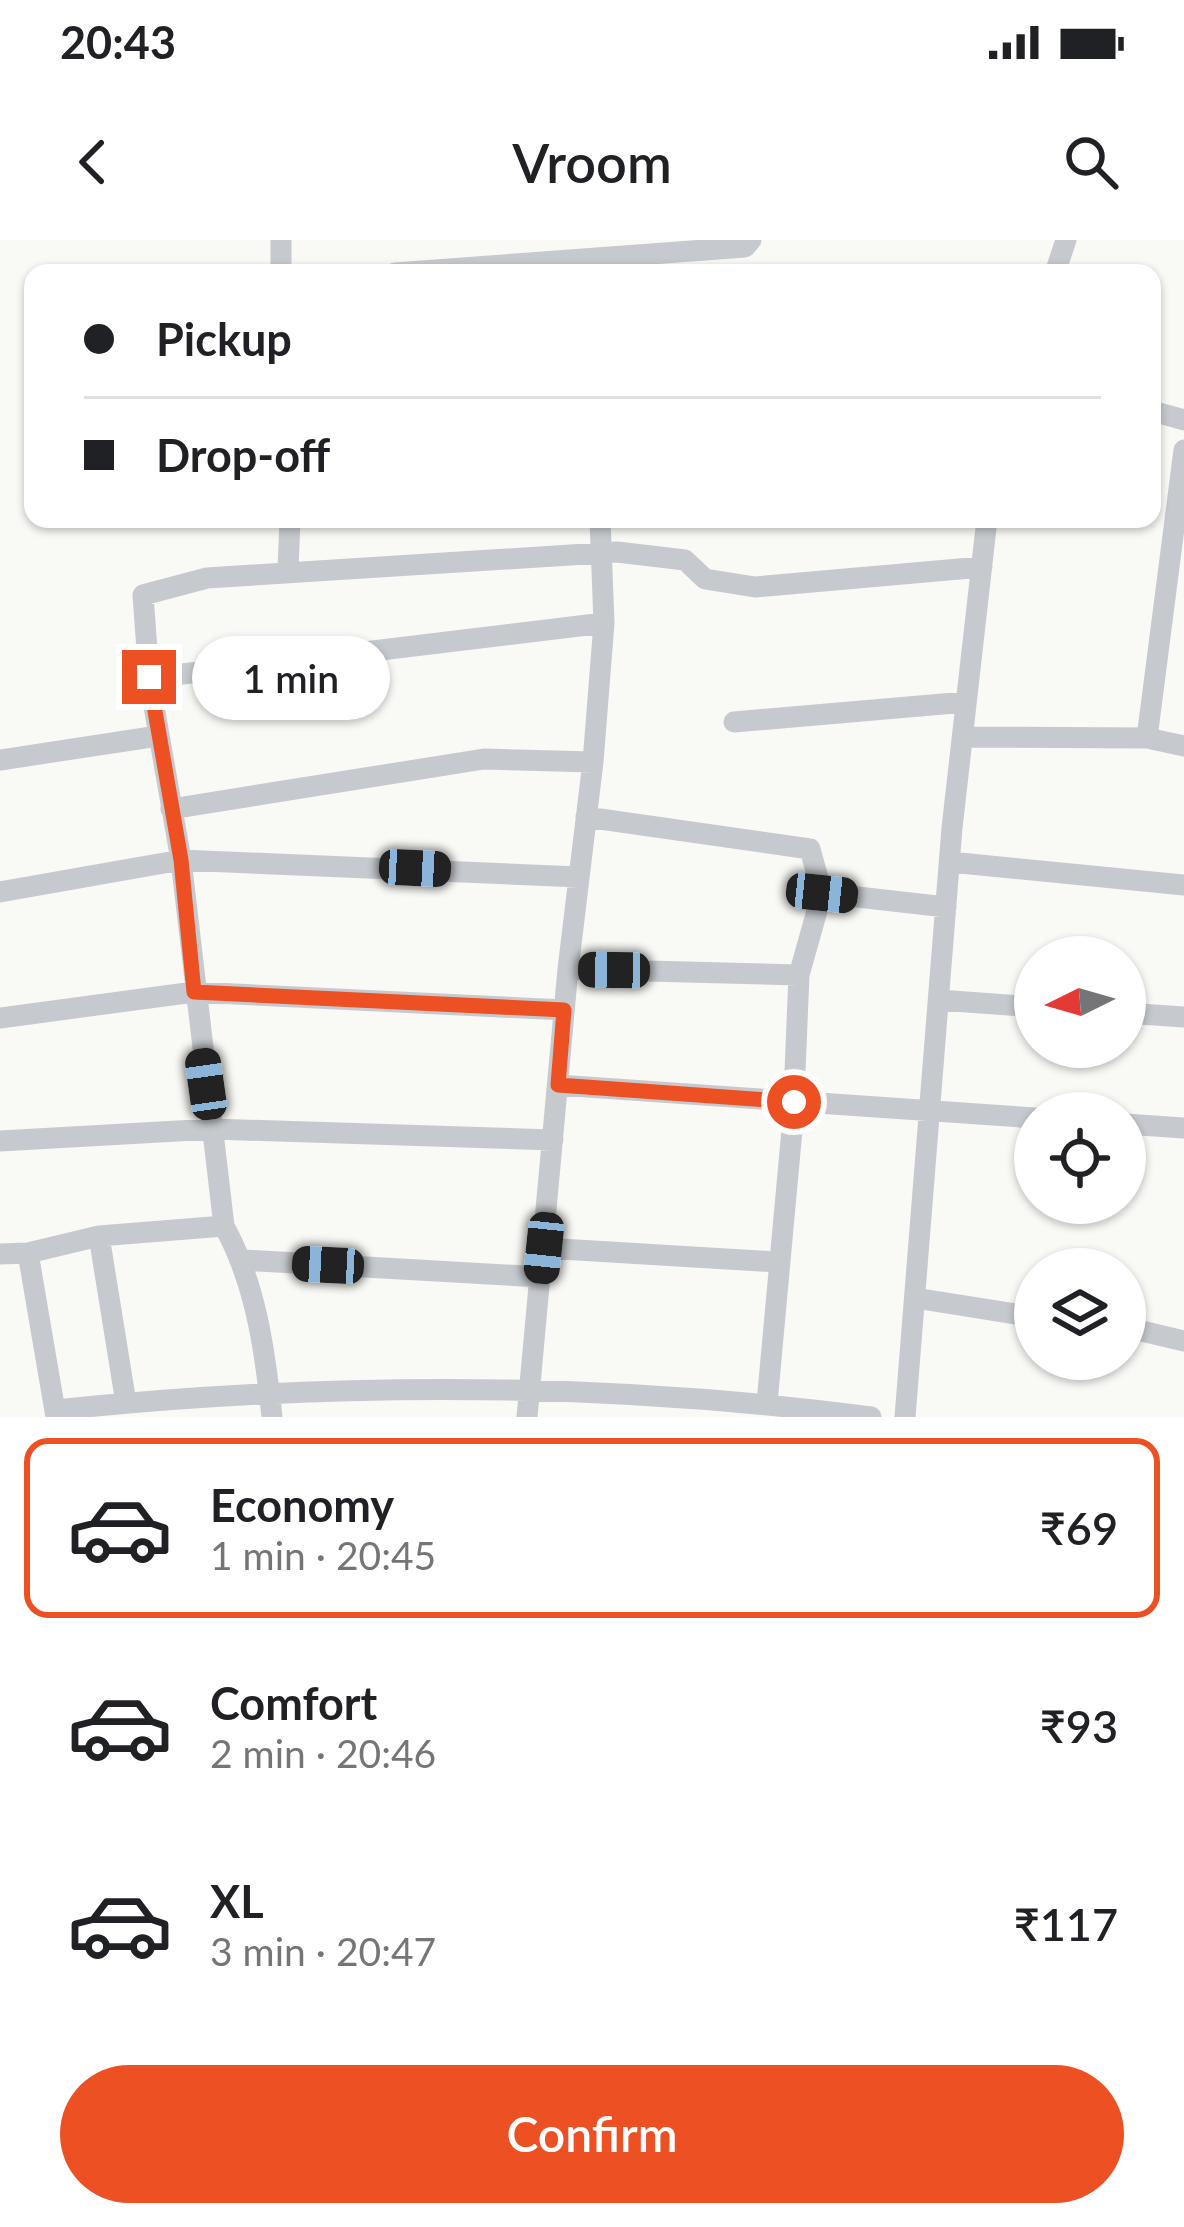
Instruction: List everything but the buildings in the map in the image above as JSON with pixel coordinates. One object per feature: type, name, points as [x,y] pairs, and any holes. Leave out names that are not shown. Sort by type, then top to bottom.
[{"type":"street","points":[[606,264],[746,247],[751,240]]},
{"type":"street","points":[[1148,738],[1184,450]]},
{"type":"street","points":[[288,571],[290,528]]},
{"type":"street","points":[[527,1417],[568,969],[593,762],[604,623],[600,528]]},
{"type":"street","points":[[905,1417],[950,862],[986,528]]},
{"type":"street","points":[[271,1407],[243,1260],[224,1226],[181,860],[149,677],[143,596],[207,578],[601,553],[685,560],[705,579],[755,587],[982,567]]},
{"type":"street","points":[[149,677],[604,623]]},
{"type":"street","points":[[734,722],[967,702]]},
{"type":"street","points":[[0,760],[158,736]]},
{"type":"street","points":[[963,737],[1148,738],[1184,746]]},
{"type":"street","points":[[171,809],[484,759],[593,762]]},
{"type":"street","points":[[586,817],[810,849],[822,893],[799,976],[794,1102],[777,1262],[781,1283],[767,1403]]},
{"type":"street","points":[[0,892],[181,860],[579,877]]},
{"type":"street","points":[[950,862],[1184,885]]},
{"type":"street","points":[[822,893],[946,907]]},
{"type":"street","points":[[568,969],[799,976]]},
{"type":"street","points":[[0,1018],[194,992],[564,1010]]},
{"type":"street","points":[[939,1000],[1014,1005]]},
{"type":"street","points":[[1146,1014],[1184,1017]]},
{"type":"street","points":[[558,1085],[1014,1117]]},
{"type":"street","points":[[1146,1125],[1184,1128]]},
{"type":"street","points":[[0,1141],[213,1129],[554,1141]]},
{"type":"street","points":[[0,1254],[28,1253],[99,1236],[224,1226]]},
{"type":"street","points":[[99,1236],[126,1403]]},
{"type":"street","points":[[544,1248],[777,1262]]},
{"type":"street","points":[[28,1253],[56,1414],[126,1403],[271,1407],[529,1386],[767,1403],[871,1417]]},
{"type":"street","points":[[243,1260],[541,1276]]},
{"type":"street","points":[[915,1298],[1014,1314]]},
{"type":"street","points":[[1146,1333],[1184,1341]]},
{"type":"route","points":[[149,677],[181,860],[194,992],[564,1010],[558,1085],[794,1102]]}]
